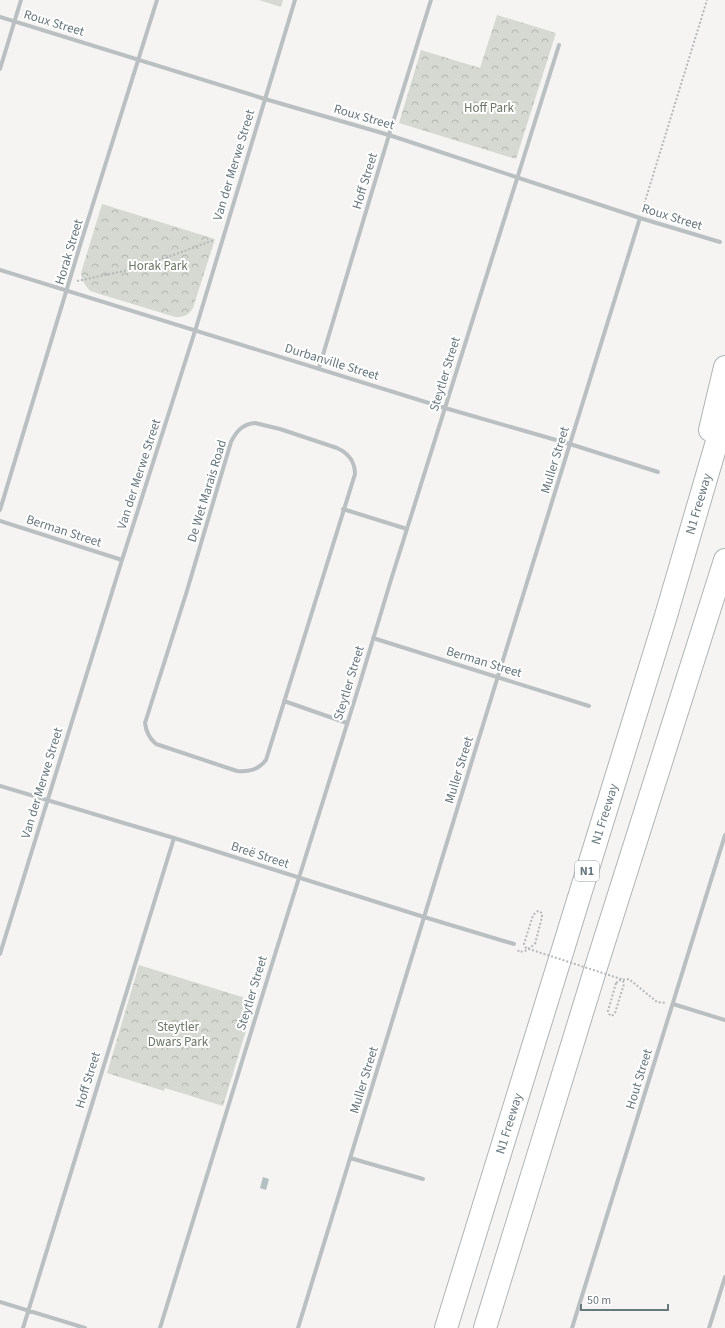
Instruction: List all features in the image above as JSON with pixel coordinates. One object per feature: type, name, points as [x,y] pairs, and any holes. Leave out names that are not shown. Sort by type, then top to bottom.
[{"type":"highway","points":[[696,508],[702,464],[725,368]]},
{"type":"highway","name":"N1 Freeway","points":[[446,1328],[660,634],[725,414]]},
{"type":"highway","points":[[485,1328],[597,964],[725,560]]},
{"type":"street","points":[[0,69],[21,0]]},
{"type":"street","name":"Horak Street","points":[[0,510],[157,0]]},
{"type":"street","name":"Van der Merwe Street","points":[[0,954],[122,560],[195,331],[295,0]]},
{"type":"street","name":"Hoff Street","points":[[319,368],[431,0]]},
{"type":"street","name":"Roux Street","points":[[0,17],[265,99],[389,135],[640,218],[720,242]]},
{"type":"street","name":"Steytler Street","points":[[160,1328],[407,529],[559,45]]},
{"type":"street","name":"Muller Street","points":[[298,1328],[640,218]]},
{"type":"street","name":"Durbanville Street","points":[[0,270],[445,408],[570,444],[658,472]]},
{"type":"street","name":"De Wet Marais Road","points":[[250,424],[266,425],[321,442],[344,451],[351,460],[355,470],[284,701],[266,760],[251,771],[237,771],[156,744],[151,740],[146,730],[146,723],[231,442],[238,430],[250,424]]},
{"type":"street","points":[[343,509],[407,529]]},
{"type":"street","name":"Berman Street","points":[[0,521],[122,560]]},
{"type":"street","name":"Berman Street","points":[[374,638],[589,706]]},
{"type":"street","points":[[284,701],[348,723]]},
{"type":"street","name":"Breë Street","points":[[0,786],[174,838],[514,944]]},
{"type":"street","name":"Hout Street","points":[[572,1328],[725,835]]},
{"type":"street","name":"Hoff Street","points":[[23,1328],[174,838]]},
{"type":"street","points":[[673,1004],[725,1020]]},
{"type":"street","points":[[350,1158],[423,1179]]},
{"type":"street","points":[[709,1328],[725,1277]]},
{"type":"street","points":[[0,1302],[85,1328]]},
{"type":"path","points":[[640,218],[707,0]]},
{"type":"path","points":[[70,282],[138,268],[223,237]]},
{"type":"path","points":[[514,944],[519,952],[525,951],[535,944],[542,917],[542,913],[538,911],[533,914],[524,944],[526,948],[621,979],[623,981],[624,984],[616,1013],[612,1016],[609,1014],[608,1011],[616,983],[620,980],[629,979],[657,1002],[673,1004]]},
{"type":"green space","points":[[259,0],[283,0],[281,7]]},
{"type":"green space","name":"Hoff Park","points":[[497,15],[556,33],[516,159],[399,123],[421,50],[480,68]]},
{"type":"green space","name":"Horak Park","points":[[102,204],[215,239],[193,308],[189,313],[183,316],[175,317],[90,291],[83,281],[81,273]]},
{"type":"green space","name":"Steytler Dwars Park","points":[[139,965],[255,1001],[223,1106],[165,1088],[164,1091],[107,1073]]},
{"type":"shaded area","points":[[263,1177],[269,1179],[266,1190],[260,1188]]}]
